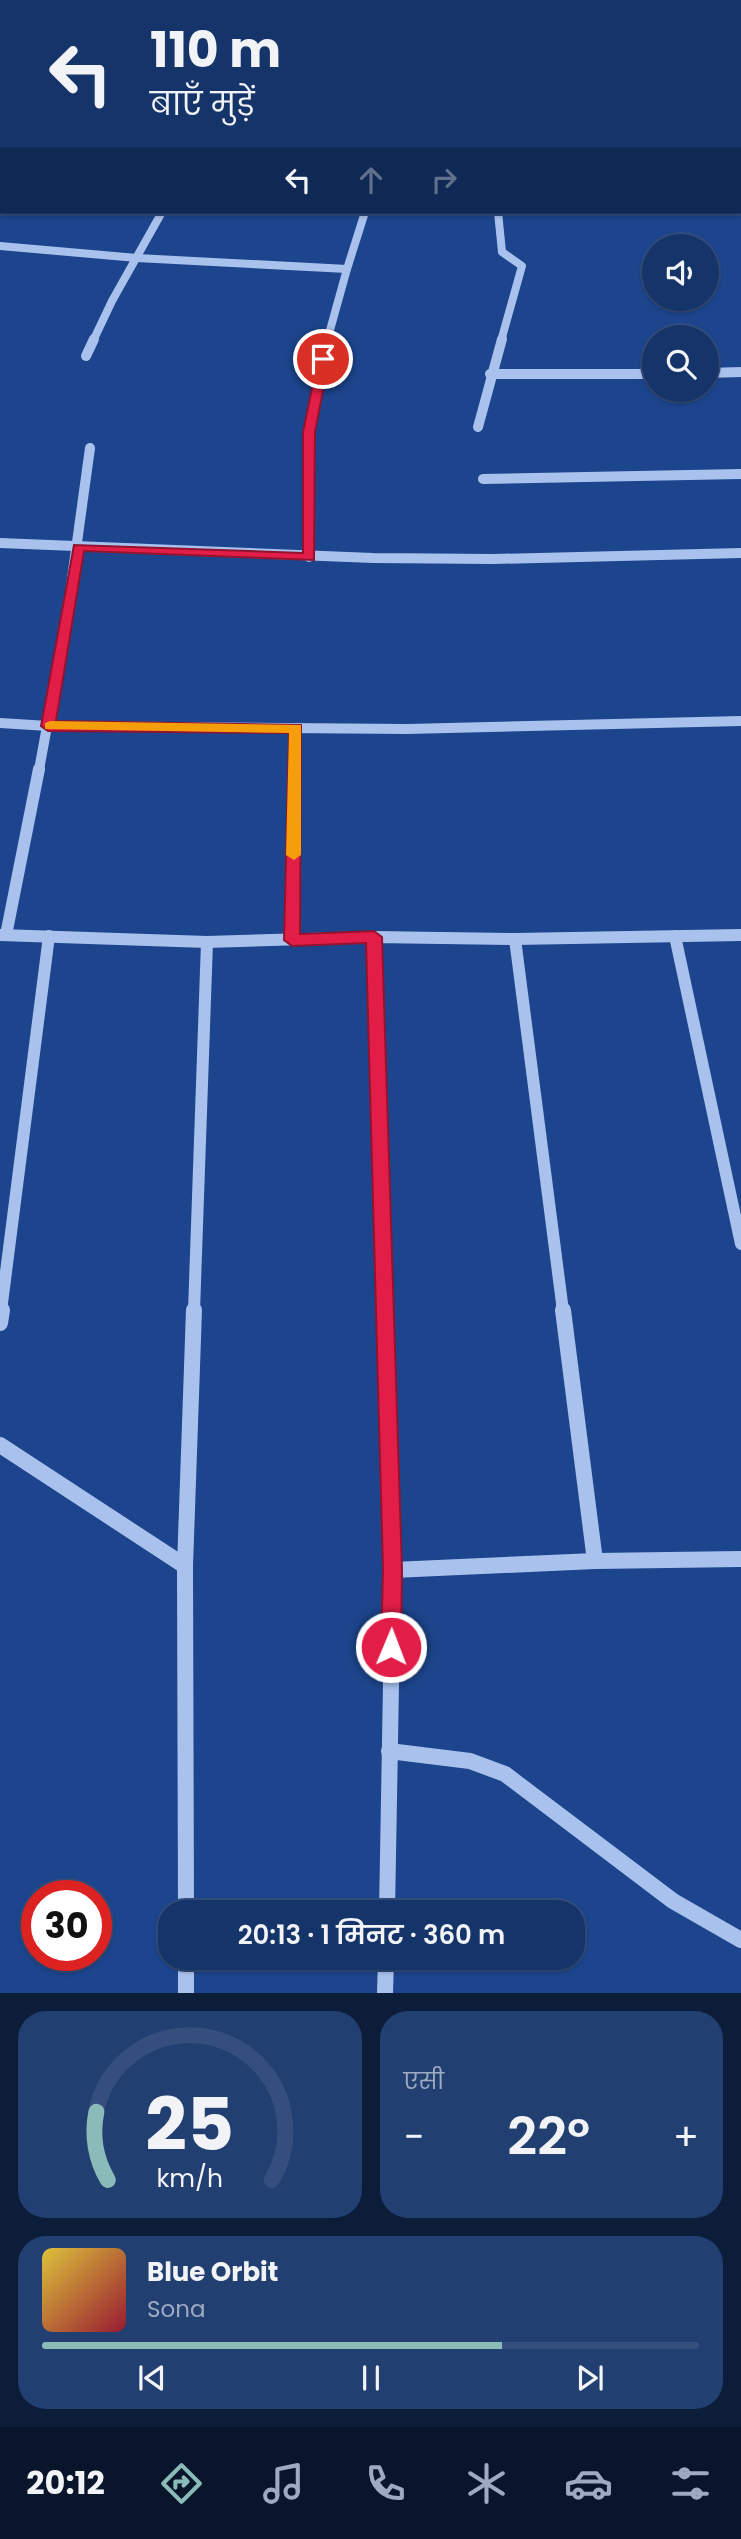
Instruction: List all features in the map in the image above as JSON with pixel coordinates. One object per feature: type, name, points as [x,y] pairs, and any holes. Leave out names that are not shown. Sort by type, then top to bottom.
[{"type":"street","points":[[86,356],[161,214]]},
{"type":"street","points":[[309,557],[309,432],[328,335],[364,214]]},
{"type":"street","points":[[478,427],[490,374],[522,266],[502,252],[498,214]]},
{"type":"street","points":[[0,246],[348,269]]},
{"type":"street","points":[[719,373],[741,372]]},
{"type":"street","points":[[490,374],[642,374]]},
{"type":"street","points":[[90,448],[79,547],[48,726],[3,935],[207,942],[374,937],[516,939],[741,935]]},
{"type":"street","points":[[484,479],[741,474]]},
{"type":"street","points":[[0,543],[309,557],[493,559],[741,553]]},
{"type":"street","points":[[0,723],[48,726],[407,729],[741,721]]},
{"type":"street","points":[[292,940],[296,728]]},
{"type":"street","points":[[0,1323],[49,936]]},
{"type":"street","points":[[676,936],[741,1244]]},
{"type":"street","points":[[374,937],[393,1570],[387,1900]]},
{"type":"street","points":[[516,939],[595,1561]]},
{"type":"street","points":[[186,1900],[185,1566],[207,942]]},
{"type":"street","points":[[0,1444],[185,1566]]},
{"type":"street","points":[[393,1570],[595,1561],[741,1559]]},
{"type":"street","points":[[389,1751],[460,1760],[493,1769],[525,1788],[650,1886],[723,1932],[741,1940]]},
{"type":"street","points":[[186,1970],[187,1993]]},
{"type":"street","points":[[385,1993],[386,1970]]},
{"type":"slow traffic","points":[[50,726],[296,728],[294,855]]},
{"type":"route","points":[[323,359],[309,432],[309,557],[79,547],[48,726],[296,728],[292,940],[374,937],[393,1570],[391,1647]]}]
